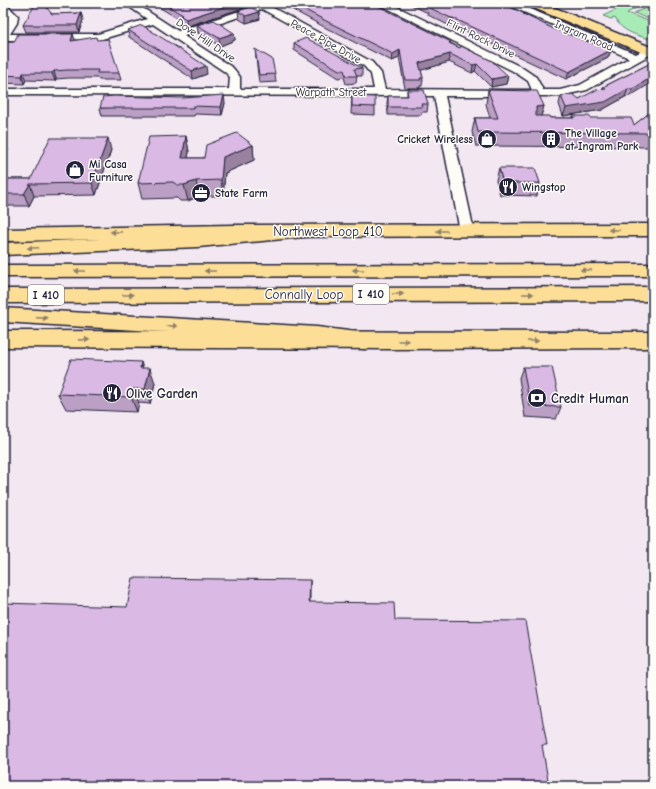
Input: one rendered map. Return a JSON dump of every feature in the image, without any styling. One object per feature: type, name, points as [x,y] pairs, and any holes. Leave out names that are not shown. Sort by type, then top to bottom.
[{"type":"main road","name":"Ingram Road","points":[[533,3],[651,52]]},
{"type":"main road","name":"Northwest Loop 410","points":[[3,235],[143,232],[653,230]]},
{"type":"main road","points":[[3,249],[198,241],[320,231]]},
{"type":"main road","name":"Connally Loop","points":[[3,271],[653,270]]},
{"type":"main road","name":"Connally Loop","points":[[3,296],[653,294]]},
{"type":"main road","points":[[3,315],[317,334],[364,341]]},
{"type":"main road","points":[[3,339],[364,341],[653,340]]},
{"type":"street","name":"Dove Hill Drive","points":[[129,3],[234,74],[236,80],[234,92]]},
{"type":"street","name":"Flint Rock Drive","points":[[382,3],[517,68],[532,79],[539,93]]},
{"type":"street","name":"Ingram Road","points":[[508,3],[637,58]]},
{"type":"street","points":[[176,35],[264,4]]},
{"type":"street","name":"Peace Pipe Drive","points":[[264,4],[368,64],[376,73],[380,92]]},
{"type":"street","points":[[3,6],[13,16],[12,23],[3,37]]},
{"type":"street","points":[[3,37],[99,37],[155,20]]},
{"type":"street","name":"Warpath Street","points":[[3,92],[560,93],[582,88],[651,52]]},
{"type":"street","points":[[439,92],[467,230]]},
{"type":"green space","points":[[630,3],[645,3],[627,13],[653,23],[653,40],[636,35],[626,30],[615,18],[611,19],[603,16]]},
{"type":"green space","points":[[653,5],[653,21],[634,13]]},
{"type":"building","points":[[36,3],[43,3],[52,14],[81,13],[77,25],[23,25]]},
{"type":"building","points":[[163,3],[236,3],[186,19],[181,16],[183,15]]},
{"type":"building","points":[[292,3],[372,3],[451,42],[449,43],[460,48],[461,46],[492,61],[508,76],[492,79],[477,64],[473,65],[450,54],[419,63],[423,78],[420,78],[421,80],[405,80],[400,50],[393,54]]},
{"type":"building","points":[[424,3],[501,3],[554,29],[611,50],[569,72],[451,18],[428,7],[431,6]]},
{"type":"building","points":[[251,7],[259,12],[246,16],[238,11]]},
{"type":"building","points":[[214,20],[234,33],[219,38],[197,25]]},
{"type":"building","points":[[142,25],[206,66],[192,71],[128,30]]},
{"type":"building","points":[[18,34],[73,34],[71,41],[96,37],[97,40],[108,39],[119,73],[97,73],[98,70],[67,70],[54,71],[52,73],[23,73],[22,76],[3,75],[3,47],[6,42],[14,42]]},
{"type":"building","points":[[306,38],[362,68],[354,69],[357,76],[346,76],[344,70],[339,70],[294,43]]},
{"type":"building","points":[[255,49],[272,59],[275,74],[259,75]]},
{"type":"building","points":[[649,64],[653,65],[653,76],[633,89],[628,89],[605,102],[566,108],[561,96],[573,94],[579,99],[596,90],[606,89],[603,87]]},
{"type":"building","points":[[407,90],[424,90],[428,104],[421,104],[422,107],[388,107],[388,96],[408,96]]},
{"type":"building","points":[[488,90],[537,91],[544,106],[536,107],[536,116],[549,116],[550,118],[590,116],[590,118],[631,118],[634,125],[653,110],[653,133],[478,132],[475,118],[498,118]]},
{"type":"building","points":[[224,95],[221,107],[193,106],[193,108],[100,108],[103,97],[183,98]]},
{"type":"building","points":[[352,96],[375,97],[375,107],[352,106]]},
{"type":"building","points":[[237,133],[253,145],[223,157],[221,180],[196,181],[184,185],[177,185],[173,182],[138,183],[149,137],[186,136],[182,158],[204,158],[206,145]]},
{"type":"building","points":[[50,138],[108,138],[92,183],[30,184],[24,194],[3,194],[3,179],[31,179]]},
{"type":"building","points":[[499,168],[535,168],[540,183],[503,183]]},
{"type":"building","points":[[71,359],[141,362],[140,368],[150,368],[145,389],[133,389],[131,397],[58,394]]},
{"type":"building","points":[[523,367],[552,367],[561,407],[530,406]]},
{"type":"building","points":[[133,578],[310,580],[309,602],[394,603],[395,620],[525,621],[547,745],[542,745],[549,786],[3,786],[3,603],[127,607]]},
{"type":"place","name":"Cricket Wireless","points":[[487,139]]},
{"type":"place","name":"The Village at Ingram Park","points":[[551,139]]},
{"type":"place","name":"Mi Casa Furniture","points":[[75,170]]},
{"type":"place","name":"Wingstop","points":[[508,187]]},
{"type":"place","name":"State Farm","points":[[201,193]]},
{"type":"place","name":"Olive Garden","points":[[112,393]]},
{"type":"place","name":"Credit Human","points":[[537,398]]}]
